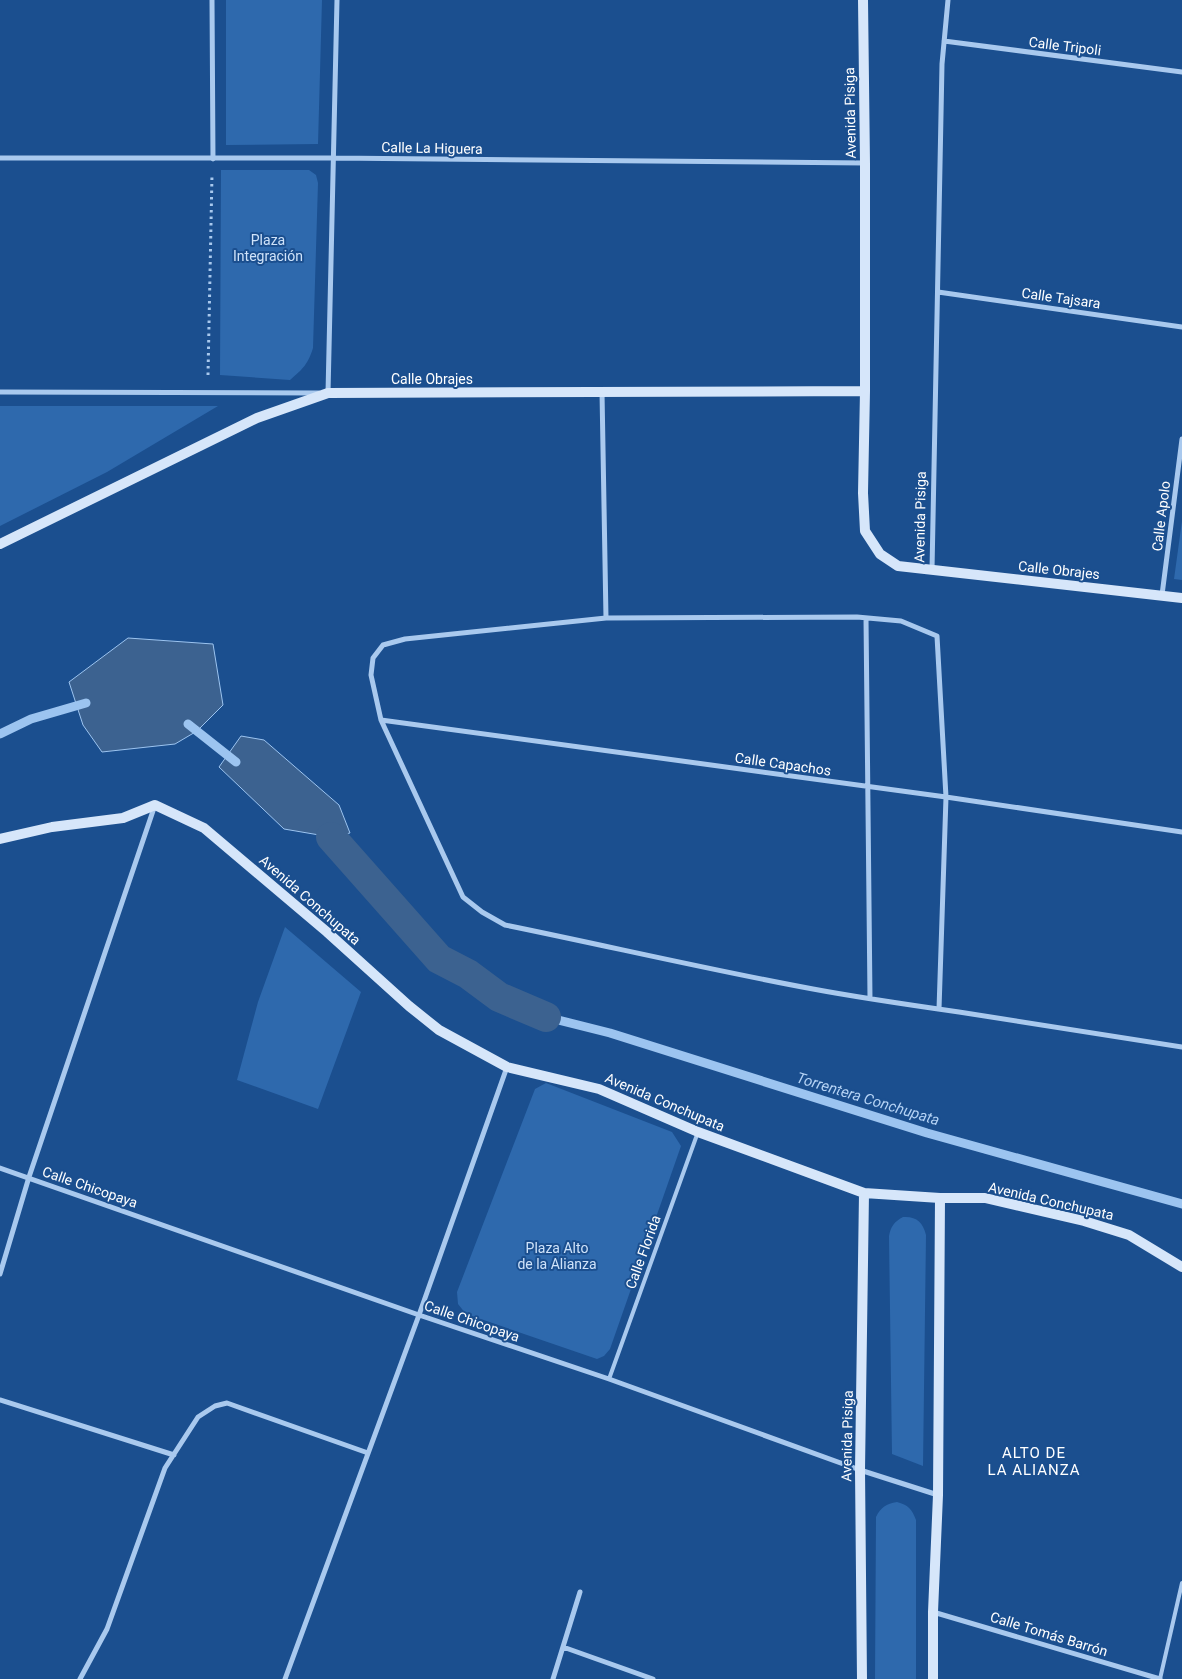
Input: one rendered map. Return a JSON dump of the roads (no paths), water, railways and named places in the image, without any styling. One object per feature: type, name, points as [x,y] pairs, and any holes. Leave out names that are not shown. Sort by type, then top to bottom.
[{"type":"street","points":[[212,0],[213,159]]},
{"type":"street","points":[[0,544],[257,418],[328,393],[338,0]]},
{"type":"street","name":"Avenida Pisiga","points":[[863,0],[865,163],[863,493],[865,531],[880,554],[898,566],[932,570],[942,64],[948,0]]},
{"type":"street","name":"Calle Tripoli","points":[[944,41],[1182,72]]},
{"type":"street","name":"Calle La Higuera","points":[[0,158],[334,158],[865,163]]},
{"type":"street","name":"Calle Tajsara","points":[[938,292],[1182,327]]},
{"type":"street","name":"Calle Obrajes","points":[[0,392],[865,391]]},
{"type":"street","points":[[602,392],[606,618]]},
{"type":"street","name":"Calle Apolo","points":[[1162,595],[1182,439]]},
{"type":"street","name":"Calle Obrajes","points":[[932,570],[1182,598]]},
{"type":"street","points":[[939,1009],[946,797],[937,636],[901,621],[866,618],[606,618],[406,639],[383,645],[373,658],[371,675],[381,720],[463,897],[482,912],[505,925],[814,989],[939,1009],[1182,1047]]},
{"type":"street","points":[[866,618],[870,998]]},
{"type":"street","name":"Calle Capachos","points":[[381,720],[946,797],[1182,832]]},
{"type":"street","points":[[0,839],[52,826],[123,818],[155,804]]},
{"type":"street","points":[[0,1274],[29,1177],[155,804]]},
{"type":"street","name":"Avenida Conchupata","points":[[155,804],[204,828],[439,1030],[508,1067],[599,1088],[698,1132],[864,1193],[940,1198],[985,1198],[1084,1221],[1130,1234],[1182,1267]]},
{"type":"street","points":[[285,1679],[508,1067]]},
{"type":"street","name":"Calle Chicopaya","points":[[0,1168],[419,1315],[609,1379],[860,1470],[938,1495]]},
{"type":"street","name":"Avenida Pisiga","points":[[862,1679],[860,1470],[864,1193]]},
{"type":"street","points":[[933,1679],[932,1612],[938,1495],[940,1198]]},
{"type":"street","points":[[0,1400],[174,1455]]},
{"type":"street","points":[[80,1679],[107,1629],[166,1468],[198,1417],[215,1406],[227,1403],[368,1452]]},
{"type":"street","points":[[553,1679],[580,1592]]},
{"type":"street","name":"Calle Tomás Barrón","points":[[932,1612],[1160,1679]]},
{"type":"street","points":[[563,1647],[653,1679]]},
{"type":"lane","name":"Calle Florida","points":[[609,1379],[698,1132]]},
{"type":"lane","points":[[1160,1679],[1182,1583]]},
{"type":"waterway","points":[[0,734],[31,719],[86,703]]},
{"type":"waterway","points":[[188,724],[236,762]]},
{"type":"waterway","points":[[331,837],[439,959],[468,974],[499,997],[546,1017]]},
{"type":"waterway","name":"Torrentera Conchupata","points":[[546,1017],[610,1033],[927,1133],[1182,1204]]},
{"type":"district","name":"ALTO DE LA ALIANZA","points":[[1034,1462]]},
{"type":"park label","name":"Plaza Integración","points":[[268,248]]},
{"type":"park label","name":"Plaza Alto de la Alianza","points":[[557,1256]]}]
